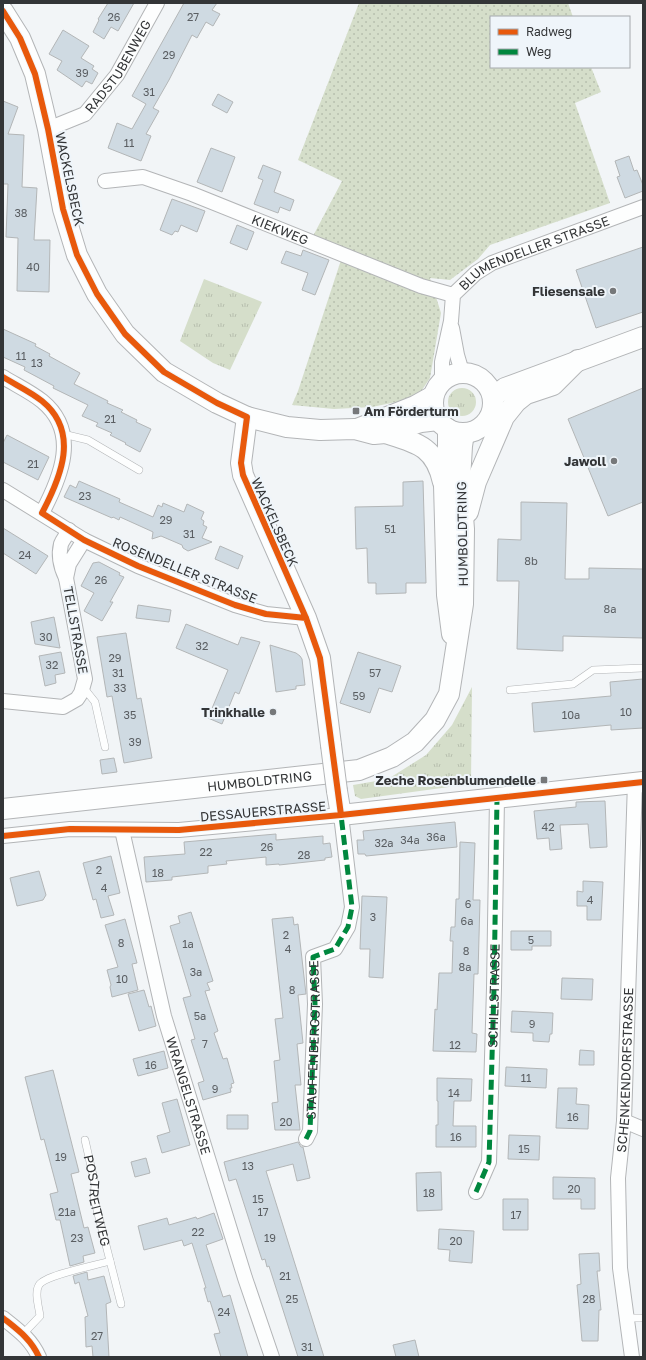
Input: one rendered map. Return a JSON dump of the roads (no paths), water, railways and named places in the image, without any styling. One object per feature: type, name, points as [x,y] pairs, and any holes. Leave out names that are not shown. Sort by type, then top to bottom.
[{"type":"street","name":"RADSTUBENWEG","points":[[48,129],[85,114],[117,75],[157,3]]},
{"type":"street","name":"WACKELSBECK","points":[[3,11],[20,38],[35,74],[48,129],[62,209],[77,255],[96,294],[125,334],[164,372],[208,398],[247,417],[241,463],[243,475],[306,618],[320,658],[341,815]]},
{"type":"street","name":"KIEKWEG","points":[[105,181],[143,177],[192,194],[421,286],[453,295]]},
{"type":"street","name":"BLUMENDELLER STRASSE","points":[[438,389],[451,321],[453,295],[476,273],[492,263],[643,207]]},
{"type":"street","name":"BLUMENDELLER STRASSE","points":[[451,321],[457,355],[462,372]]},
{"type":"street","points":[[492,397],[506,388],[643,337]]},
{"type":"street","points":[[482,379],[543,362],[578,360]]},
{"type":"street","points":[[464,529],[476,482],[504,417],[516,402],[526,394],[553,385],[578,360]]},
{"type":"street","points":[[247,417],[287,427],[320,430],[355,429],[374,434],[385,433],[422,422],[450,427],[477,429],[486,421],[492,410],[492,397],[489,387],[482,379],[473,374],[462,372],[451,374],[438,389],[415,406],[355,429]]},
{"type":"street","points":[[3,377],[43,402],[59,420],[63,434],[64,455],[51,496],[42,513]]},
{"type":"street","points":[[438,389],[434,411],[450,427]]},
{"type":"street","name":"HUMBOLDTRING","points":[[3,809],[359,770],[392,757],[415,742],[435,720],[449,694],[463,604],[464,529],[460,480],[462,446],[450,427]]},
{"type":"street","name":"HUMBOLDTRING","points":[[450,427],[444,485],[447,595],[455,660]]},
{"type":"street","points":[[385,433],[409,440],[425,448],[434,457],[440,468],[444,485]]},
{"type":"street","name":"ROSENDELLER STRASSE","points":[[3,490],[84,540],[138,566],[235,605],[266,614],[306,618]]},
{"type":"street","name":"TELLSTRASSE","points":[[3,701],[63,707],[77,699],[83,687],[85,679],[66,578],[61,568],[61,544],[69,530]]},
{"type":"street","name":"TELLSTRASSE","points":[[66,578],[69,564],[84,540]]},
{"type":"street","name":"DESSAUERSTRASSE","points":[[3,836],[70,829],[179,830],[341,815],[639,782]]},
{"type":"street","name":"SCHENKENDORFSTRASSE","points":[[632,1357],[620,1268],[618,1178],[624,1121],[639,782]]},
{"type":"street","name":"SCHILLSTRASSE","points":[[476,1192],[489,1162],[497,798]]},
{"type":"street","name":"STAUFFENBERGSTRASSE","points":[[306,1139],[310,1131],[315,1004],[313,957],[335,950],[348,927],[352,907],[341,815]]},
{"type":"street","name":"WRANGELSTRASSE","points":[[122,830],[164,1016],[272,1357]]},
{"type":"street","points":[[624,1121],[643,1129]]},
{"type":"street","points":[[3,1318],[23,1334],[34,1346],[39,1357]]},
{"type":"lane","points":[[63,434],[88,440],[139,470]]},
{"type":"lane","points":[[510,690],[573,684],[593,670],[643,668]]},
{"type":"lane","points":[[83,687],[95,702],[105,747]]},
{"type":"lane","name":"POSTREITWEG","points":[[85,1140],[95,1184],[94,1198],[121,1304]]},
{"type":"lane","name":"POSTREITWEG","points":[[23,1334],[40,1316],[37,1292],[40,1284],[49,1278],[110,1261]]},
{"type":"lane","points":[[627,1318],[643,1318]]},
{"type":"place","name":"Fliesensale","points":[[613,291]]},
{"type":"place","name":"Am Förderturm","points":[[356,411]]},
{"type":"place","name":"Jawoll","points":[[614,461]]},
{"type":"place","name":"Trinkhalle","points":[[273,712]]},
{"type":"place","name":"Zeche Rosenblumendelle","points":[[544,780]]}]
